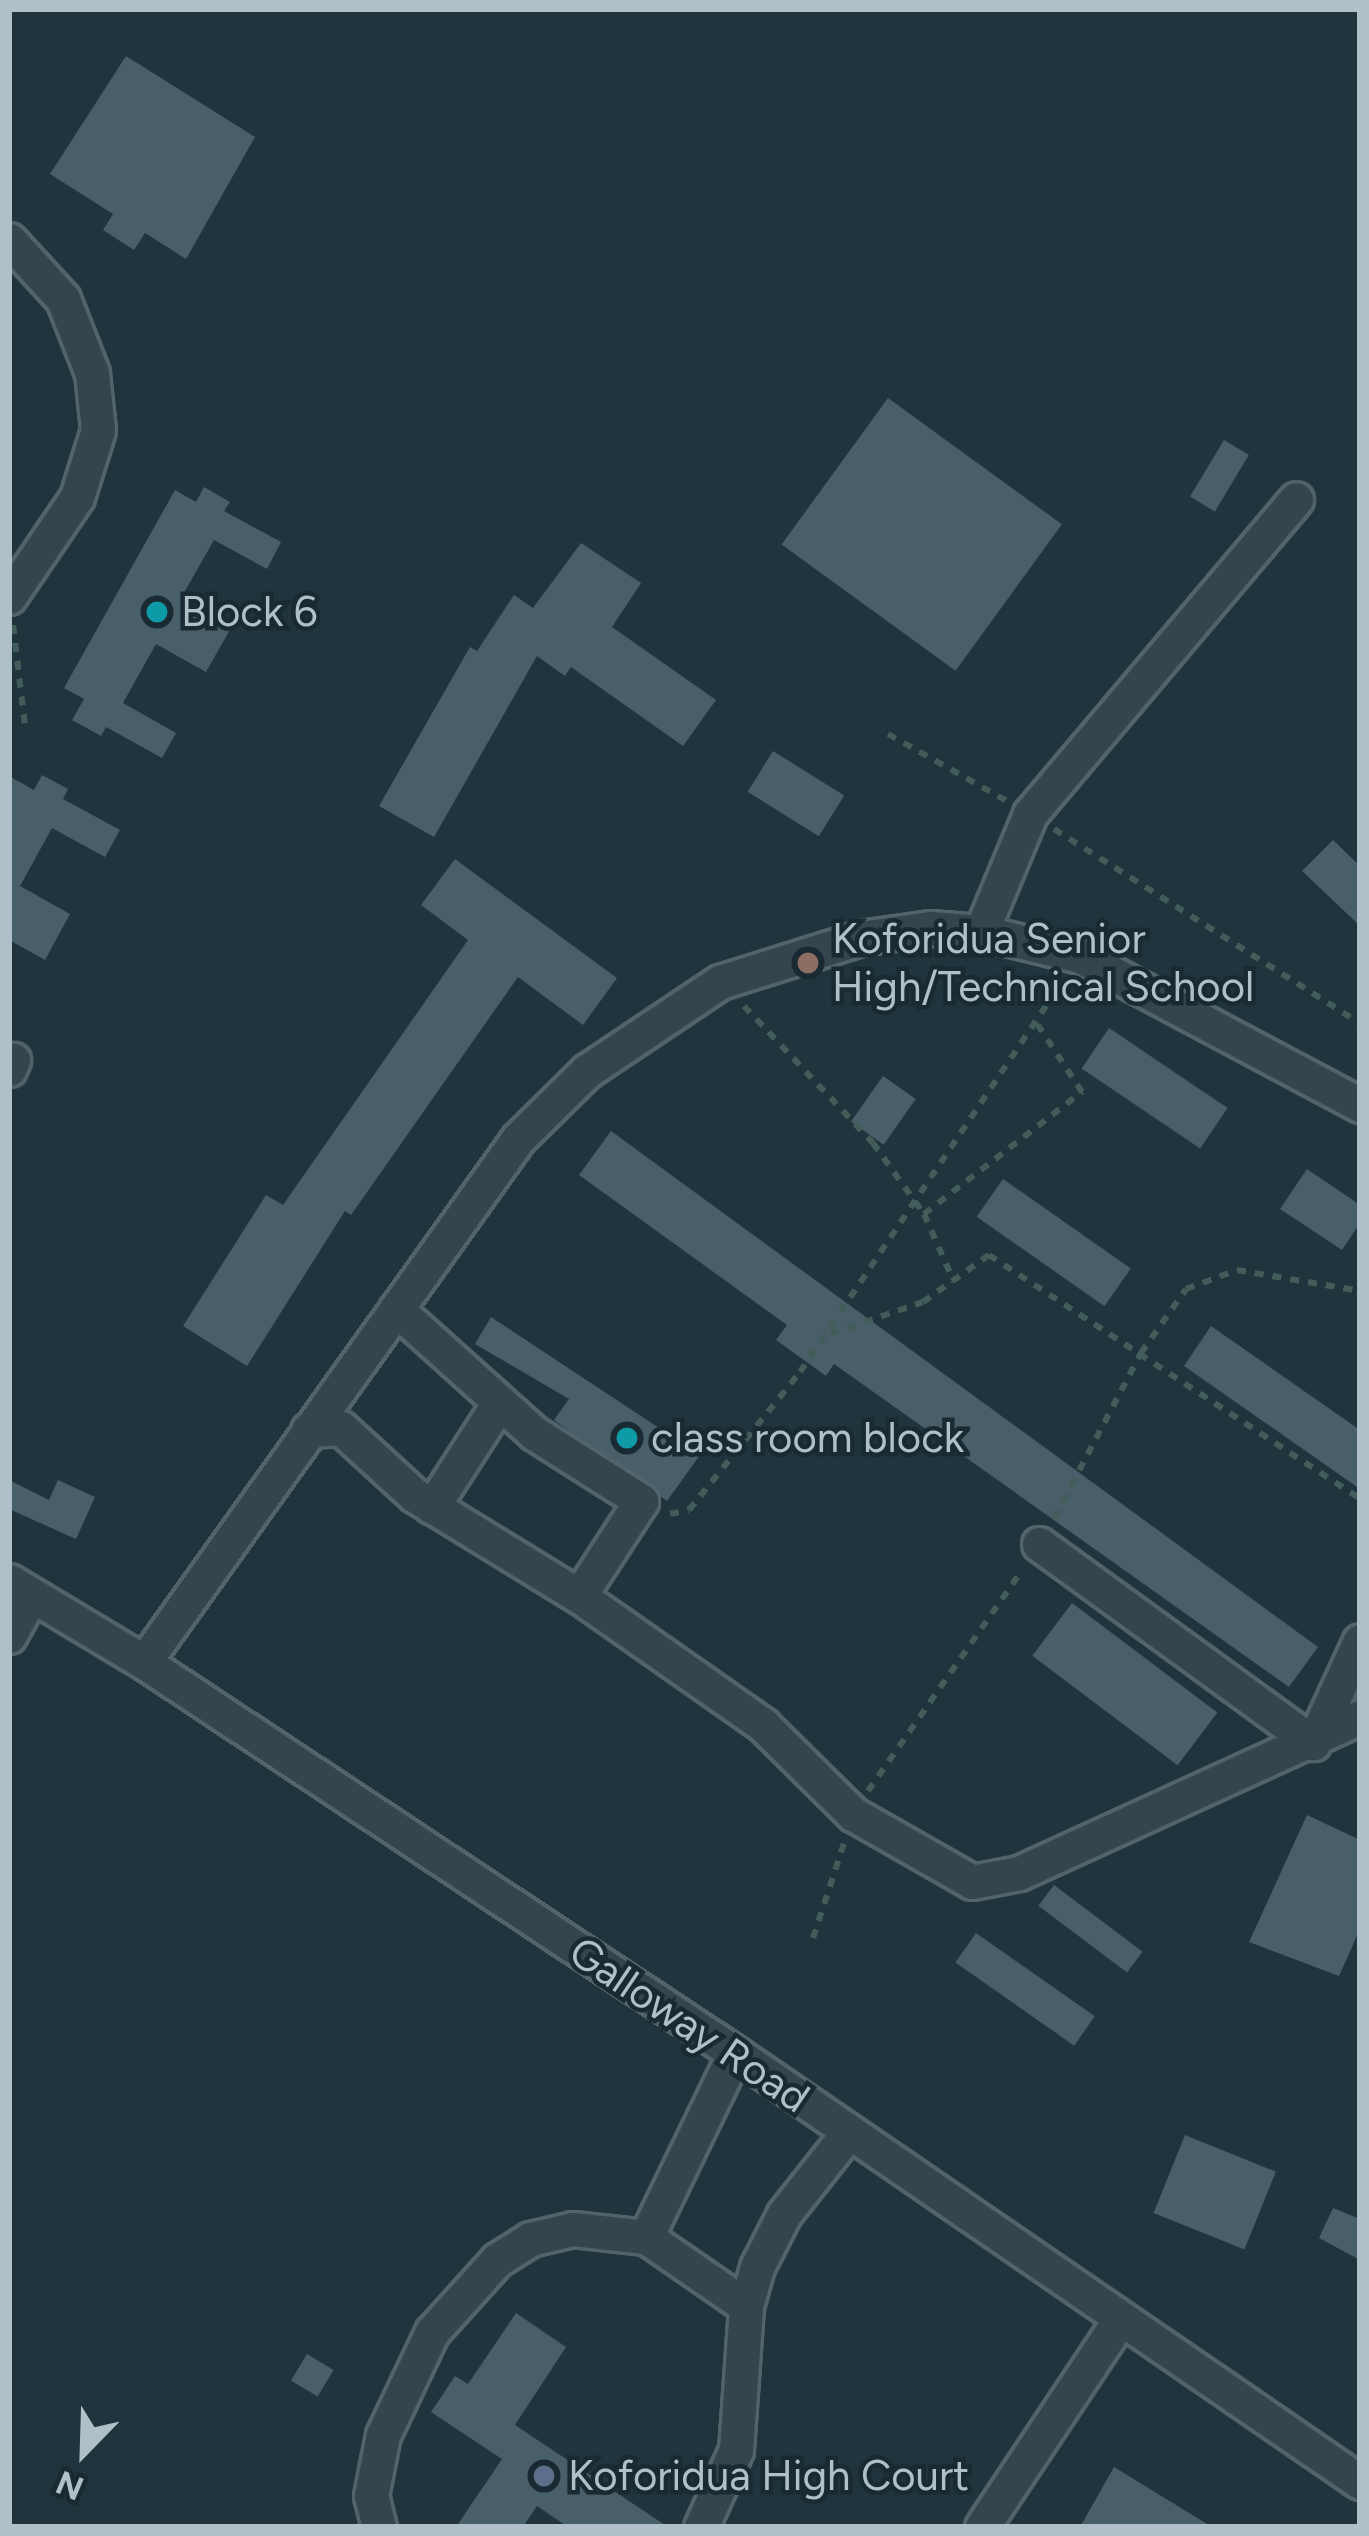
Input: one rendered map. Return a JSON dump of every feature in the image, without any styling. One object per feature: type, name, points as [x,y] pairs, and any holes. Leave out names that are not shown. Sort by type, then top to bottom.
[{"type":"street","points":[[9,240],[63,298],[92,373],[98,430],[76,497],[9,597]]},
{"type":"street","points":[[981,932],[1030,814],[1296,499]]},
{"type":"street","points":[[144,1662],[518,1139],[587,1071],[720,982],[860,938],[930,928],[981,932],[1079,956],[1360,1105]]},
{"type":"street","points":[[396,1309],[557,1451],[641,1501],[579,1597]]},
{"type":"street","points":[[433,1507],[499,1403]]},
{"type":"street","points":[[308,1430],[340,1428],[433,1507],[579,1597],[763,1725],[853,1814],[956,1877],[991,1881],[1313,1743],[1360,1717]]},
{"type":"street","points":[[1039,1544],[1313,1743]]},
{"type":"street","points":[[9,1636],[19,1589]]},
{"type":"street","name":"Galloway Road","points":[[19,1589],[144,1662],[734,2053],[1360,2482]]},
{"type":"street","points":[[1313,1743],[1360,1641]]},
{"type":"street","points":[[646,2237],[734,2053]]},
{"type":"street","points":[[701,2527],[736,2450],[746,2306],[768,2239],[848,2133]]},
{"type":"street","points":[[379,2527],[371,2496],[382,2435],[432,2332],[459,2298],[530,2239],[572,2229],[646,2237],[746,2306]]},
{"type":"street","points":[[982,2527],[1120,2319]]},
{"type":"path","points":[[9,597],[25,726]]},
{"type":"path","points":[[888,734],[1030,814],[1360,1023]]},
{"type":"path","points":[[641,1501],[665,1514],[689,1510],[826,1335],[1079,956]]},
{"type":"path","points":[[720,982],[873,1143],[924,1214],[954,1282]]},
{"type":"path","points":[[924,1214],[1082,1092],[1036,1022]]},
{"type":"path","points":[[826,1335],[923,1302],[989,1255],[1360,1499]]},
{"type":"path","points":[[813,1938],[853,1814],[1039,1544],[1171,1305],[1209,1275],[1237,1270],[1360,1291]]},
{"type":"building","points":[[126,56],[255,137],[186,259],[145,233],[134,250],[103,230],[113,214],[50,174]]},
{"type":"building","points":[[888,398],[1062,524],[956,671],[782,544]]},
{"type":"building","points":[[1224,440],[1249,455],[1215,512],[1190,497]]},
{"type":"building","name":"Block 6","points":[[204,487],[230,502],[224,511],[281,542],[267,569],[214,540],[181,598],[232,626],[206,672],[156,644],[123,703],[176,733],[162,758],[106,727],[101,736],[72,720],[84,699],[64,688],[175,490],[196,502]]},
{"type":"building","points":[[581,543],[641,583],[612,627],[716,700],[683,746],[571,667],[565,676],[537,656],[434,837],[379,806],[470,647],[477,651],[514,595],[533,608]]},
{"type":"building","points":[[773,751],[844,796],[819,836],[748,792]]},
{"type":"building","points":[[42,775],[68,789],[63,799],[120,830],[105,857],[52,828],[20,886],[70,914],[45,960],[9,940],[9,776],[34,790]]},
{"type":"building","points":[[1333,840],[1360,866],[1360,926],[1302,871]]},
{"type":"building","points":[[455,859],[617,978],[583,1025],[518,977],[351,1215],[345,1211],[247,1366],[183,1326],[266,1195],[283,1205],[468,940],[421,905]]},
{"type":"building","points":[[1109,1028],[1228,1108],[1200,1149],[1082,1069]]},
{"type":"building","points":[[883,1076],[916,1099],[884,1145],[851,1122]]},
{"type":"building","points":[[611,1131],[1318,1647],[1289,1687],[834,1364],[826,1376],[776,1340],[787,1325],[579,1175]]},
{"type":"building","points":[[1307,1169],[1360,1205],[1360,1223],[1342,1250],[1280,1209]]},
{"type":"building","points":[[1003,1179],[1131,1268],[1104,1306],[977,1217]]},
{"type":"building","name":"class room block","points":[[491,1317],[700,1455],[667,1501],[554,1420],[569,1399],[475,1344]]},
{"type":"building","points":[[1211,1326],[1360,1430],[1360,1489],[1184,1366]]},
{"type":"building","points":[[9,1480],[49,1500],[58,1480],[95,1497],[76,1539],[9,1509]]},
{"type":"building","points":[[1072,1603],[1217,1713],[1178,1765],[1032,1656]]},
{"type":"building","points":[[1307,1815],[1360,1840],[1360,1929],[1339,1976],[1249,1942]]},
{"type":"building","points":[[1054,1885],[1143,1952],[1127,1973],[1038,1906]]},
{"type":"building","points":[[976,1933],[1095,2016],[1074,2046],[955,1962]]},
{"type":"building","points":[[1185,2135],[1276,2172],[1244,2250],[1154,2213]]},
{"type":"building","points":[[1333,2208],[1360,2219],[1360,2260],[1319,2238]]},
{"type":"building","points":[[516,2313],[566,2347],[515,2425],[668,2527],[568,2527],[537,2506],[523,2527],[456,2527],[502,2459],[431,2412],[455,2376],[468,2384]]},
{"type":"building","points":[[307,2354],[334,2370],[318,2397],[291,2381]]},
{"type":"building","points":[[1114,2467],[1212,2527],[1080,2527]]},
{"type":"place","name":"Block 6","points":[[157,612]]},
{"type":"place","name":"Koforidua Senior High/Technical School","points":[[808,963]]},
{"type":"place","name":"class room block","points":[[627,1438]]},
{"type":"place","name":"Koforidua High Court","points":[[544,2476]]}]
